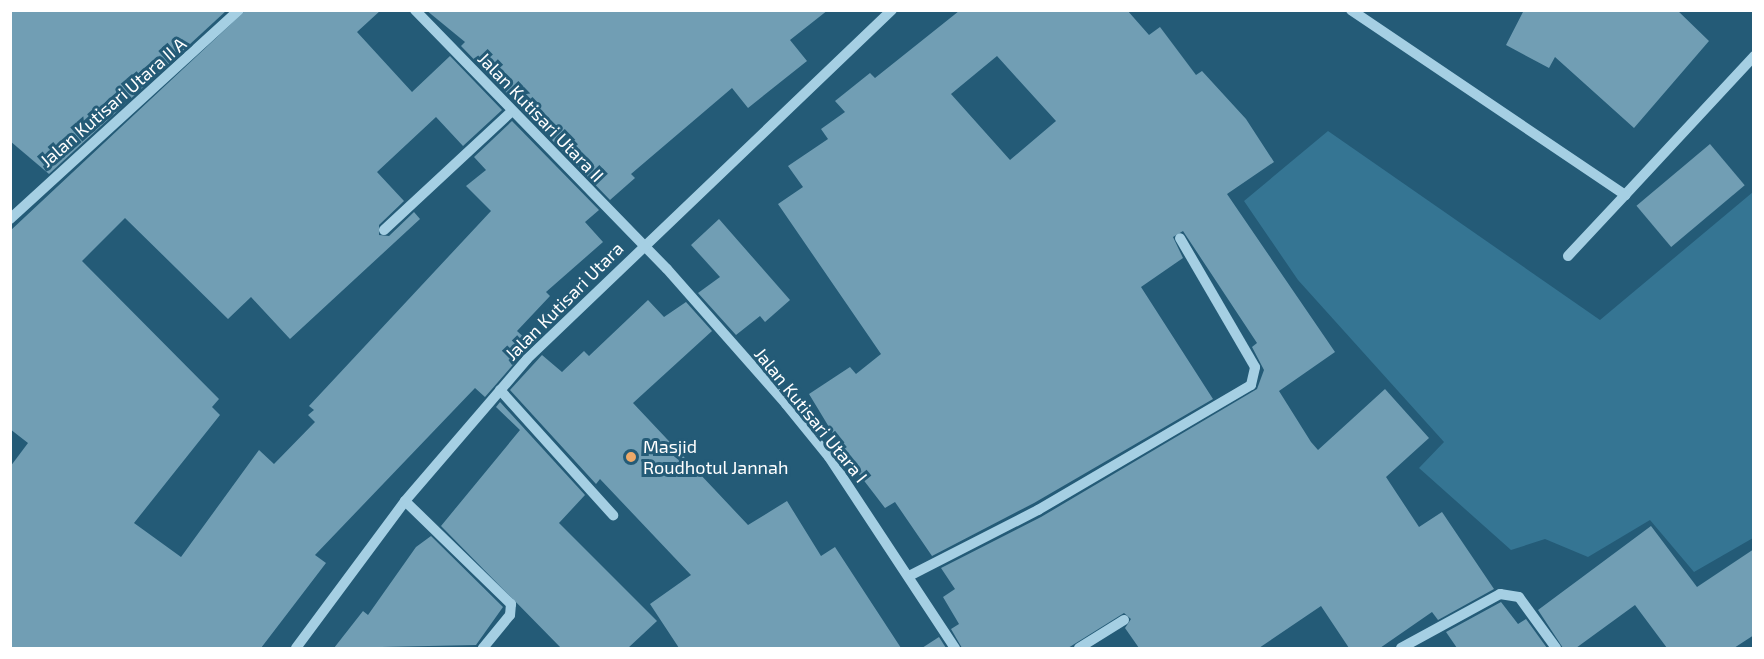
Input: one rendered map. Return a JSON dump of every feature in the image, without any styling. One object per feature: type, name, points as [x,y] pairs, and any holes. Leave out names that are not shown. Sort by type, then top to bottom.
[{"type":"street","name":"Jalan Kutisari Utara II A","points":[[10,219],[239,10]]},
{"type":"street","name":"Jalan Kutisari Utara II","points":[[415,10],[643,245]]},
{"type":"street","name":"Jalan Kutisari Utara","points":[[296,648],[405,501],[501,390],[643,245],[892,10]]},
{"type":"street","points":[[1351,10],[1625,195]]},
{"type":"street","points":[[1568,256],[1754,56]]},
{"type":"street","points":[[384,230],[512,111]]},
{"type":"street","points":[[911,575],[1038,510],[1251,385],[1255,368],[1180,238]]},
{"type":"street","name":"Jalan Kutisari Utara I","points":[[643,245],[829,457],[911,575],[955,648]]},
{"type":"street","points":[[501,390],[613,515]]},
{"type":"street","points":[[405,501],[511,604],[510,615],[483,648]]},
{"type":"street","points":[[1401,648],[1500,594],[1519,597],[1556,648]]},
{"type":"street","points":[[1079,648],[1124,620]]},
{"type":"shaded area","points":[[1328,131],[1600,320],[1753,192],[1753,538],[1694,572],[1650,520],[1588,557],[1545,539],[1511,550],[1419,468],[1444,442],[1298,280],[1244,201]]},
{"type":"building","points":[[10,10],[227,10],[49,174],[10,141]]},
{"type":"building","points":[[246,10],[381,10],[357,32],[412,92],[450,56],[502,110],[463,146],[436,117],[377,172],[404,201],[379,225],[379,235],[389,236],[414,212],[420,219],[290,339],[251,297],[228,319],[125,218],[82,261],[219,399],[212,407],[220,415],[134,523],[181,557],[259,450],[274,464],[315,422],[308,415],[314,410],[309,406],[491,211],[466,186],[486,170],[474,157],[512,121],[599,210],[585,222],[603,242],[546,292],[550,296],[517,331],[531,344],[485,397],[475,388],[315,555],[326,563],[261,648],[10,648],[10,467],[28,443],[10,429],[10,231]]},
{"type":"building","points":[[426,10],[828,10],[790,40],[807,61],[748,108],[732,88],[631,174],[635,178],[610,200],[461,46],[465,42]]},
{"type":"building","points":[[1127,10],[1149,35],[1160,27],[1196,75],[1202,71],[1246,119],[1274,162],[1227,194],[1335,352],[1279,391],[1318,450],[1385,389],[1429,438],[1386,477],[1419,527],[1442,512],[1494,589],[1438,620],[1432,612],[1380,648],[1349,648],[1321,606],[1259,648],[1139,648],[1125,628],[1131,619],[1124,613],[1068,648],[962,648],[951,629],[959,624],[943,597],[955,589],[941,568],[1041,517],[1257,389],[1264,370],[1252,347],[1257,343],[1183,231],[1173,237],[1183,258],[1141,287],[1213,399],[1034,503],[932,556],[895,502],[885,508],[852,465],[809,394],[850,367],[856,374],[881,354],[778,204],[803,187],[788,166],[828,139],[821,129],[845,112],[835,101],[870,73],[875,78],[959,11]],"holes":[[[997,56],[1056,121],[1010,160],[951,94]]]},
{"type":"building","points":[[1524,10],[1677,10],[1709,41],[1634,128],[1555,57],[1549,68],[1506,45]]},
{"type":"building","points":[[1710,144],[1745,185],[1671,247],[1636,206]]},
{"type":"building","points":[[719,219],[790,300],[765,322],[760,316],[736,335],[698,293],[720,277],[691,245]]},
{"type":"building","points":[[648,300],[664,317],[686,302],[712,331],[633,403],[748,525],[787,501],[821,556],[835,547],[901,648],[679,648],[650,604],[691,575],[600,479],[596,484],[510,390],[542,355],[562,372],[584,351],[589,356]]},
{"type":"building","points":[[500,402],[585,495],[559,523],[657,621],[628,648],[561,648],[441,526],[520,430],[496,407]]},
{"type":"building","points":[[1651,526],[1697,587],[1754,549],[1754,635],[1734,648],[1667,648],[1635,605],[1576,648],[1563,648],[1538,610]]},
{"type":"building","points":[[431,536],[503,607],[476,645],[334,648],[363,611],[368,615],[416,547]]},
{"type":"building","points":[[1501,602],[1518,624],[1526,619],[1547,648],[1457,648],[1446,632]]},
{"type":"building","points":[[939,637],[946,648],[922,648]]},
{"type":"place","name":"Masjid Roudhotul Jannah","points":[[631,457]]}]
